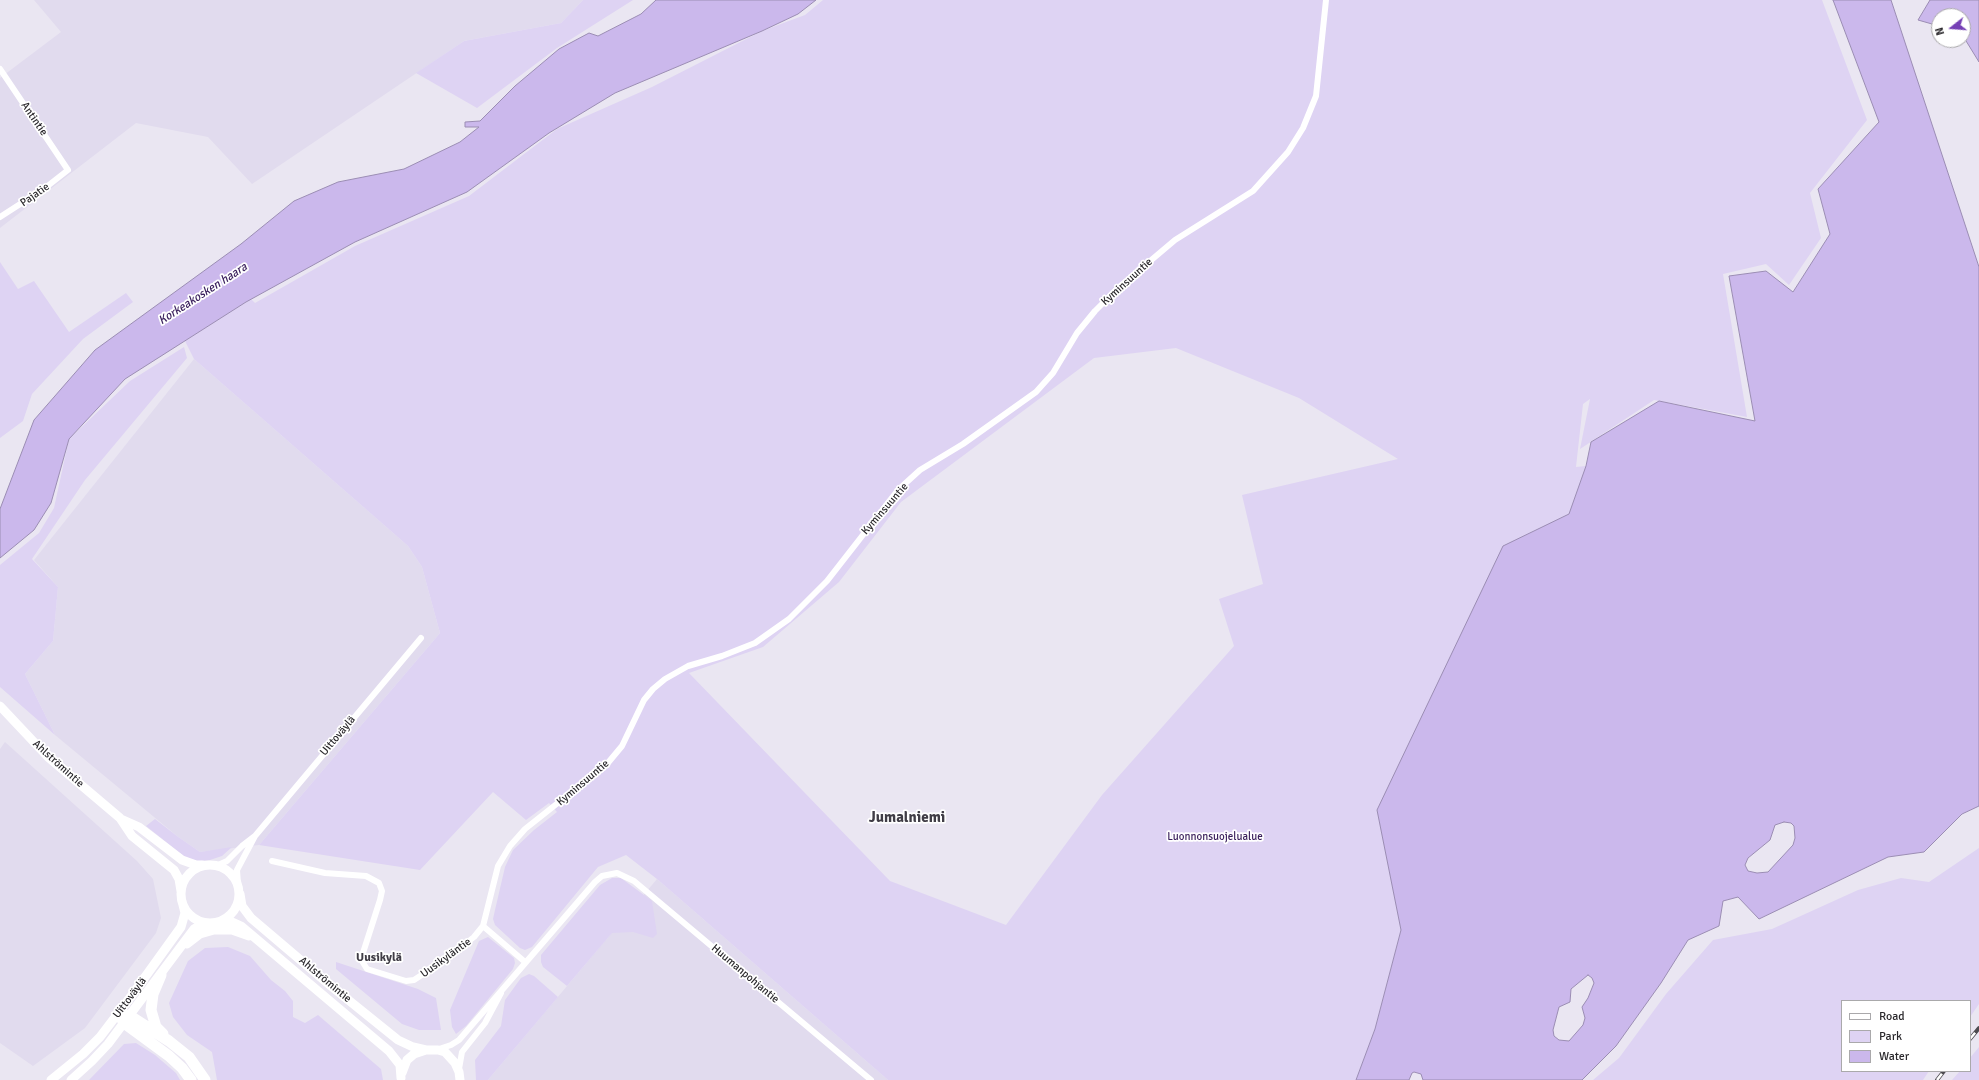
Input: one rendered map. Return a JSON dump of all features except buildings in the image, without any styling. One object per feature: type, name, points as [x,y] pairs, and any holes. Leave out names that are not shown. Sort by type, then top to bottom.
[{"type":"highway","points":[[161,975],[154,994],[151,1010],[156,1027],[169,1041],[189,1057],[204,1080]]},
{"type":"highway","points":[[124,1017],[169,1041]]},
{"type":"highway","points":[[124,1017],[182,1068],[191,1080]]},
{"type":"street","name":"Kyminsuuntie","points":[[483,926],[498,866],[510,846],[525,830],[607,764],[622,746],[644,700],[653,689],[665,678],[688,666],[722,656],[755,643],[789,619],[827,581],[898,490],[920,470],[963,444],[1036,392],[1056,368],[1077,333],[1095,311],[1117,289],[1175,240],[1253,191],[1288,152],[1303,128],[1316,96],[1326,0]]},
{"type":"street","name":"Antintie","points":[[0,69],[68,170]]},
{"type":"street","name":"Pajatie","points":[[0,217],[45,188],[68,170]]},
{"type":"street","name":"Uittoväylä","points":[[238,884],[237,870],[255,836],[421,638]]},
{"type":"street","name":"Ahlströmintie","points":[[0,706],[48,757],[120,818],[132,836],[174,870],[179,879],[182,896]]},
{"type":"street","name":"Ahlströmintie","points":[[120,818],[140,827],[182,860],[196,865],[206,865]]},
{"type":"street","name":"Uittoväylä","points":[[216,866],[227,861],[255,836]]},
{"type":"street","name":"Uusikyläntie","points":[[272,861],[325,873],[366,876],[380,884],[382,891],[362,961],[367,969],[406,981],[420,978],[474,937],[483,926]]},
{"type":"street","points":[[206,865],[216,866],[225,869],[233,876],[238,884],[240,894],[238,904],[234,912],[227,919],[213,923],[200,922],[192,917],[186,910],[182,896],[184,882],[189,874],[197,868],[206,865]]},
{"type":"street","name":"Huumanpohjantie","points":[[525,962],[602,876],[617,873],[634,881],[871,1080]]},
{"type":"street","name":"Ahlströmintie","points":[[240,894],[242,906],[251,918],[331,986],[398,1040],[413,1047],[426,1050]]},
{"type":"street","name":"Uittoväylä","points":[[71,1080],[92,1062],[124,1017],[181,927],[184,913],[182,896]]},
{"type":"street","name":"Ahlströmintie","points":[[213,923],[228,921],[234,922],[256,939],[392,1054],[400,1065],[401,1079]]},
{"type":"street","name":"Uittoväylä","points":[[51,1080],[83,1054],[124,1017],[161,975],[194,929],[213,923]]},
{"type":"street","points":[[401,1079],[402,1069],[407,1060],[414,1054],[426,1050],[438,1050],[459,1040],[525,962],[483,926]]},
{"type":"street","points":[[170,961],[188,943],[207,931],[232,930],[256,939]]},
{"type":"street","points":[[459,1076],[462,1052],[485,1023],[504,986]]},
{"type":"street","points":[[438,1050],[449,1056],[456,1063],[459,1076]]},
{"type":"shaded area","points":[[34,0],[583,0],[561,23],[464,41],[252,184],[208,137],[136,123],[0,228],[0,78],[61,32]]},
{"type":"shaded area","points":[[194,359],[408,546],[422,567],[440,633],[259,845],[200,852],[177,836],[55,735],[25,674],[53,641],[58,587],[34,560]]},
{"type":"shaded area","points":[[5,742],[137,861],[153,879],[161,918],[156,933],[85,1028],[33,1066],[0,1043],[0,749]]},
{"type":"shaded area","points":[[657,879],[888,1080],[488,1080]]},
{"type":"green space","points":[[583,0],[633,0],[557,48],[477,108],[416,73],[464,41],[561,23]]},
{"type":"green space","name":"Luonnonsuojelualue","points":[[823,0],[1822,0],[1867,120],[1810,193],[1821,238],[1789,285],[1766,264],[1723,274],[1747,417],[1654,400],[1580,449],[1590,399],[1583,404],[1576,467],[1586,466],[1614,498],[1401,930],[1375,1029],[1356,1080],[888,1080],[657,879],[626,855],[598,867],[532,947],[525,950],[520,948],[495,925],[493,919],[505,867],[513,850],[534,830],[557,812],[549,803],[526,820],[493,792],[420,870],[259,845],[440,633],[422,567],[408,546],[194,359],[185,341],[251,299],[255,303],[355,246],[469,196],[557,129],[652,87],[762,31],[805,15]],"holes":[[[1176,348],[1299,398],[1398,459],[1242,495],[1263,584],[1219,599],[1234,646],[1102,795],[1006,925],[890,881],[689,673],[763,647],[839,582],[901,502],[1094,358]]]},
{"type":"green space","points":[[0,262],[18,289],[34,281],[69,332],[126,293],[133,302],[83,339],[32,394],[23,421],[0,438]]},
{"type":"green space","points":[[184,347],[187,358],[85,480],[32,559],[58,587],[53,641],[25,674],[55,735],[0,687],[0,565],[39,533],[54,508],[69,439],[130,381]]},
{"type":"green space","points":[[155,819],[200,852],[232,847],[222,856],[210,860],[198,861],[186,858],[146,826]]},
{"type":"green space","points":[[1979,848],[1979,1004],[1971,1016],[1971,1000],[1841,1000],[1841,1072],[1928,1072],[1923,1080],[1593,1080],[1619,1058],[1666,994],[1713,940],[1772,929],[1858,890],[1901,878],[1929,882]]},
{"type":"green space","points":[[612,878],[621,878],[652,901],[657,934],[653,938],[633,932],[612,933],[567,986],[543,967],[541,955],[600,885]]},
{"type":"green space","points":[[488,937],[514,958],[515,963],[513,969],[466,1026],[456,1034],[452,1027],[450,1010],[479,941]]},
{"type":"green space","points":[[228,947],[250,956],[271,980],[285,991],[293,1001],[293,1017],[305,1023],[318,1015],[381,1069],[383,1080],[217,1080],[212,1052],[187,1035],[173,1017],[169,1003],[188,961],[205,948]]},
{"type":"green space","points":[[336,962],[418,989],[436,998],[441,1030],[419,1030],[402,1024],[336,969]]},
{"type":"green space","points":[[529,974],[534,976],[558,997],[488,1080],[476,1080],[475,1060],[501,1026],[505,1000],[521,978]]},
{"type":"green space","points":[[136,1043],[155,1055],[176,1073],[180,1080],[89,1080],[124,1044]]},
{"type":"green space","points":[[1979,1047],[1979,1080],[1952,1080],[1959,1072],[1971,1072],[1971,1057]]},
{"type":"water","name":"Korkeakosken haara","points":[[656,0],[816,0],[798,14],[762,31],[615,93],[549,133],[467,192],[355,242],[246,302],[125,379],[69,439],[51,503],[34,530],[0,558],[0,509],[34,420],[95,350],[241,244],[294,201],[338,182],[404,169],[460,142],[479,127],[465,127],[465,122],[480,121],[515,86],[559,49],[589,33],[598,36],[641,14]]},
{"type":"water","points":[[1833,0],[1891,0],[1979,267],[1979,806],[1962,814],[1924,852],[1888,857],[1759,919],[1738,897],[1723,901],[1719,926],[1688,940],[1661,983],[1616,1046],[1582,1080],[1423,1080],[1421,1074],[1414,1072],[1409,1080],[1356,1080],[1375,1029],[1401,930],[1377,810],[1503,546],[1569,514],[1586,466],[1591,442],[1659,401],[1755,421],[1729,276],[1766,271],[1793,292],[1830,234],[1818,189],[1879,122]],"holes":[[[1784,822],[1791,823],[1794,826],[1795,838],[1793,845],[1768,872],[1757,873],[1748,871],[1745,865],[1748,858],[1770,840],[1775,825]],[[1588,975],[1592,978],[1594,983],[1588,998],[1582,1007],[1585,1018],[1583,1025],[1569,1041],[1559,1040],[1554,1036],[1553,1030],[1559,1007],[1570,1002],[1571,989]]]},
{"type":"water","points":[[1930,0],[1979,0],[1979,62],[1970,48],[1971,8],[1931,8],[1931,24],[1918,20]]},
{"type":"railway","points":[[1971,1038],[1979,1028]]},
{"type":"railway","points":[[1937,1080],[1943,1072]]},
{"type":"district","name":"Jumalniemi","points":[[907,818]]},
{"type":"district","name":"Uusikylä","points":[[379,958]]}]
